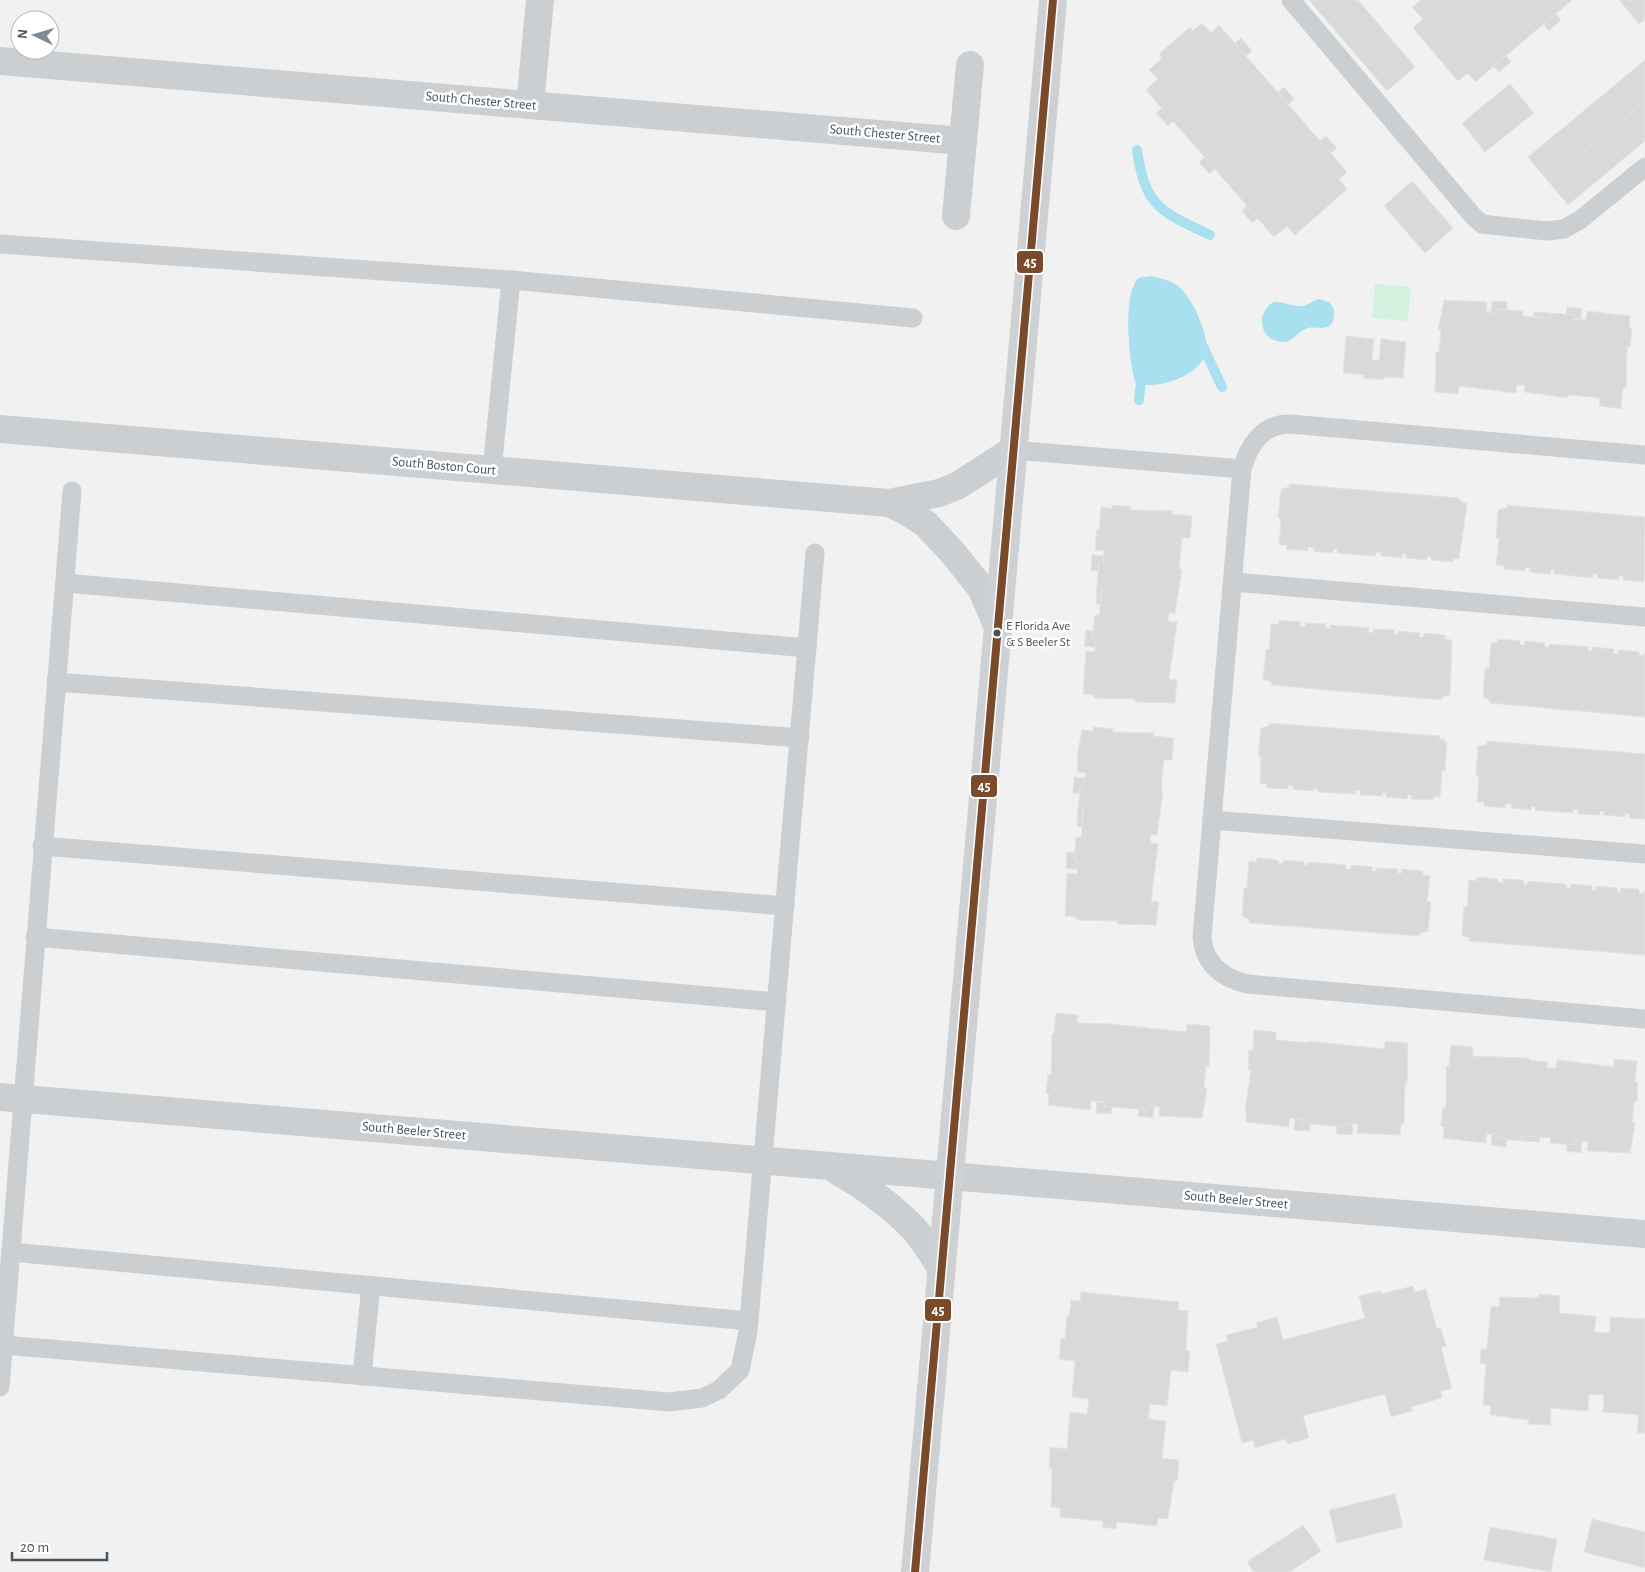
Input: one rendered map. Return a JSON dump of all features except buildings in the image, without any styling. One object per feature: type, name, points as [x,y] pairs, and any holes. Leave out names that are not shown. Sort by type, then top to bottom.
[{"type":"main road","points":[[915,1572],[1053,0]]},
{"type":"street","points":[[530,105],[540,0]]},
{"type":"street","name":"South Chester Street","points":[[0,61],[963,141]]},
{"type":"street","points":[[956,216],[970,65]]},
{"type":"street","name":"South Boston Court","points":[[0,429],[889,503],[939,493],[957,486],[1012,450]]},
{"type":"street","name":"South Boston Court","points":[[889,503],[926,524],[953,553],[981,588],[997,625]]},
{"type":"street","name":"South Beeler Street","points":[[11,1098],[1645,1234]]},
{"type":"street","name":"South Beeler Street","points":[[828,1165],[867,1188],[892,1208],[915,1230],[942,1268]]},
{"type":"lane","points":[[1290,0],[1482,224],[1547,230],[1564,229],[1580,220],[1645,167]]},
{"type":"lane","points":[[0,244],[510,280],[913,318]]},
{"type":"lane","points":[[492,470],[510,280]]},
{"type":"lane","points":[[1645,454],[1285,424],[1270,429],[1255,440],[1248,450],[1242,469],[1202,944],[1207,958],[1217,971],[1230,980],[1263,986],[1645,1019]]},
{"type":"lane","points":[[1012,450],[1242,469]]},
{"type":"lane","points":[[0,1387],[11,1252],[11,1098],[35,936],[72,490]]},
{"type":"lane","points":[[4,1346],[669,1402],[702,1398],[719,1390],[740,1370],[749,1321],[815,553]]},
{"type":"lane","points":[[1233,582],[1645,616]]},
{"type":"lane","points":[[65,583],[807,648]]},
{"type":"lane","points":[[56,682],[800,738]]},
{"type":"lane","points":[[1212,820],[1645,854]]},
{"type":"lane","points":[[42,846],[785,906]]},
{"type":"lane","points":[[35,936],[777,1002]]},
{"type":"lane","points":[[11,1252],[749,1321]]},
{"type":"lane","points":[[362,1376],[371,1285]]},
{"type":"green space","points":[[1375,284],[1411,287],[1408,321],[1372,318]]},
{"type":"water","points":[[1150,276],[1172,282],[1189,298],[1202,326],[1206,352],[1203,360],[1187,374],[1165,383],[1144,385],[1135,382],[1129,344],[1128,313],[1133,287],[1138,278]]},
{"type":"water","points":[[1319,299],[1332,305],[1334,317],[1330,326],[1305,329],[1291,340],[1285,342],[1279,342],[1267,336],[1263,328],[1262,317],[1270,305],[1278,302],[1302,306]]},
{"type":"waterway","points":[[1137,150],[1145,184],[1158,205],[1179,220],[1210,235]]},
{"type":"waterway","points":[[1200,340],[1222,387]]},
{"type":"waterway","points":[[1139,400],[1142,371]]},
{"type":"transit line","name":"45","points":[[915,1572],[1053,0]]},
{"type":"place","name":"E Florida Ave & S Beeler St","points":[[997,633]]}]
